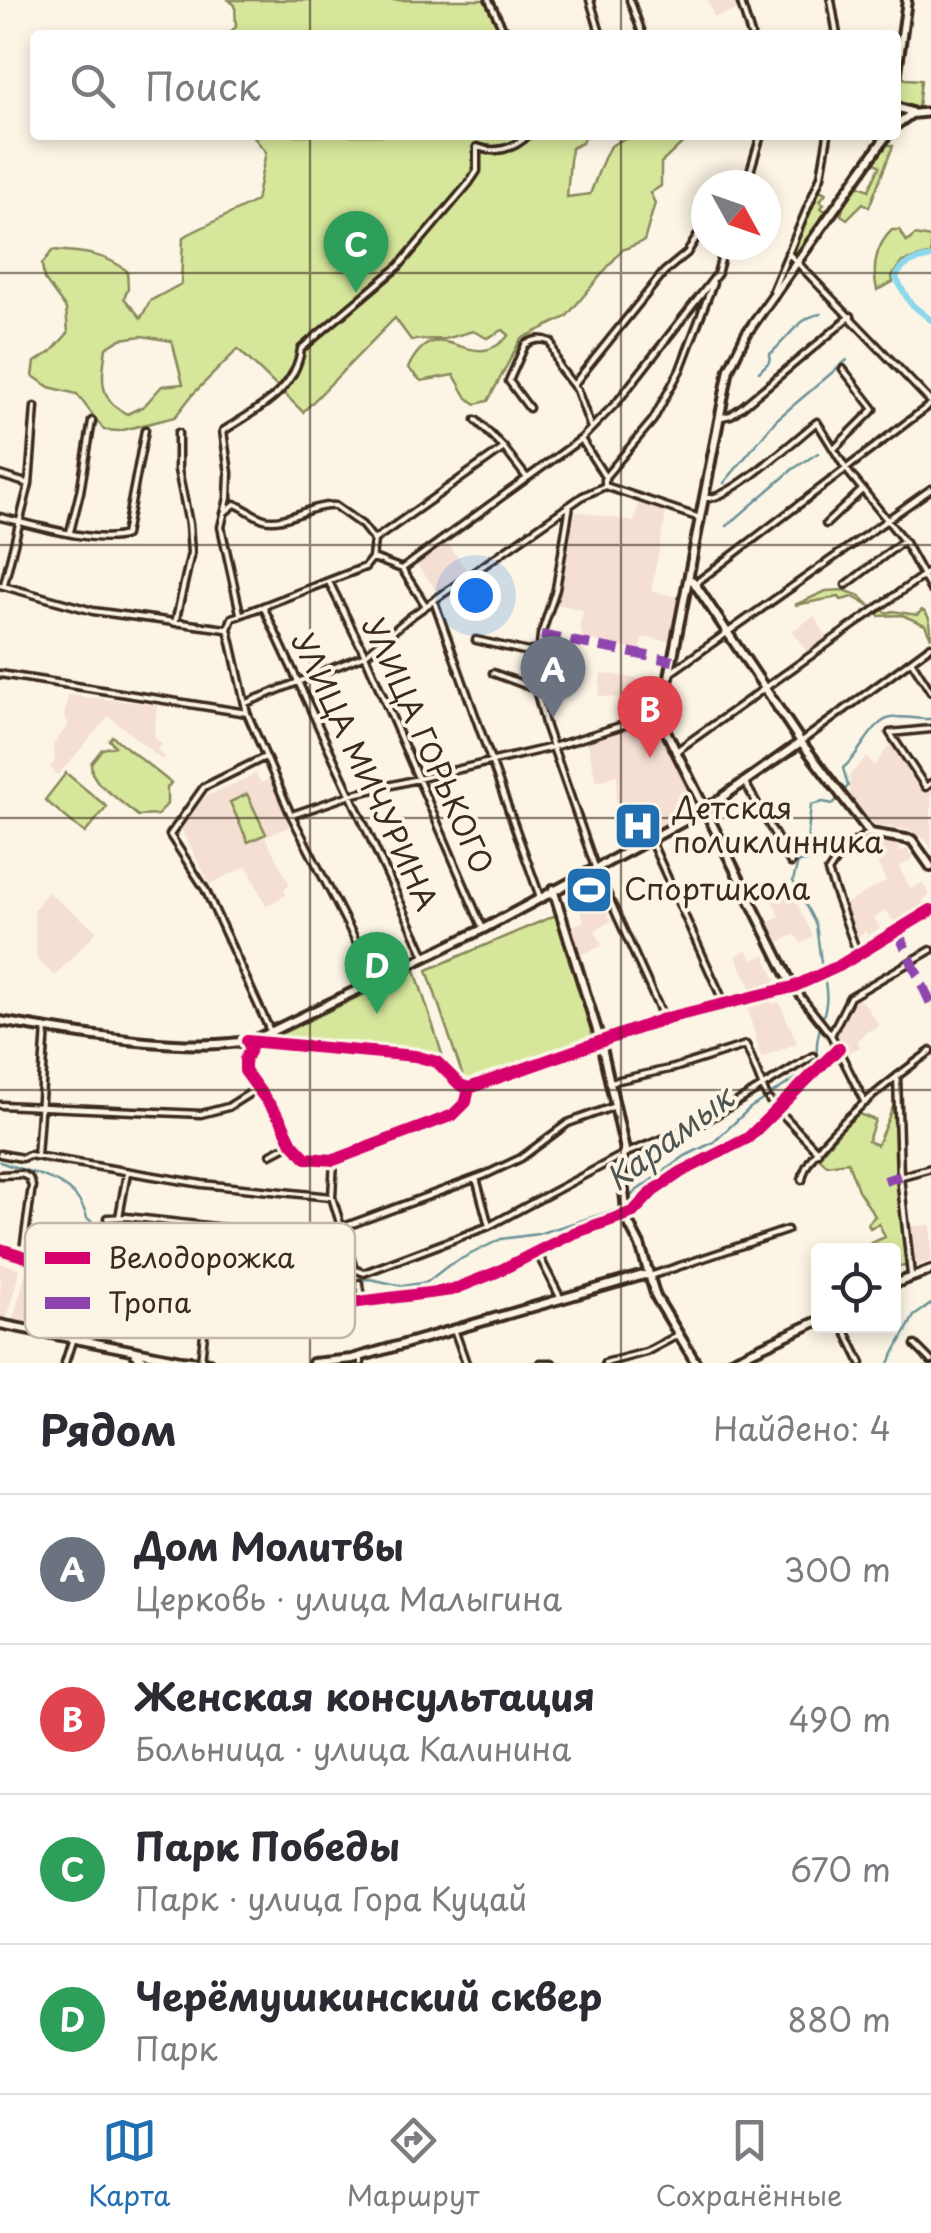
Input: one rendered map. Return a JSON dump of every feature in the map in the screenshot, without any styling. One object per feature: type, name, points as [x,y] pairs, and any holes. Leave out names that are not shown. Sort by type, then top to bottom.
[{"type":"main road","points":[[901,46],[908,0]]},
{"type":"main road","points":[[901,109],[930,111]]},
{"type":"main road","points":[[901,119],[930,111]]},
{"type":"main road","points":[[901,118],[910,112]]},
{"type":"main road","points":[[883,140],[746,334],[730,369],[662,713],[664,727],[793,987],[840,966],[931,910]]},
{"type":"main road","points":[[798,262],[883,140]]},
{"type":"main road","points":[[691,580],[801,742],[870,834],[912,840],[931,867]]},
{"type":"main road","points":[[671,672],[664,714],[676,752]]},
{"type":"main road","points":[[595,866],[705,810],[801,742]]},
{"type":"main road","points":[[271,1032],[482,928],[705,810]]},
{"type":"main road","points":[[553,889],[610,1082],[624,1154],[627,1215],[656,1298],[696,1363]]},
{"type":"main road","points":[[0,1019],[46,1028],[225,1045],[289,1025],[374,980]]},
{"type":"main road","points":[[0,1019],[192,1041],[247,1040]]},
{"type":"main road","points":[[901,1280],[931,1270]]},
{"type":"main road","points":[[313,1363],[352,1359],[650,1276]]},
{"type":"main road","points":[[342,1363],[361,1362],[561,1300]]},
{"type":"main road","points":[[726,1363],[811,1323]]},
{"type":"main road","points":[[0,1326],[25,1331]]},
{"type":"main road","points":[[0,1326],[25,1331]]},
{"type":"main road","points":[[58,1338],[209,1363]]},
{"type":"main road","points":[[60,1338],[179,1363]]},
{"type":"main road","points":[[131,1352],[146,1363]]},
{"type":"street","points":[[489,0],[505,30]]},
{"type":"street","points":[[590,0],[601,30]]},
{"type":"street","points":[[630,0],[641,30]]},
{"type":"street","points":[[740,0],[749,30]]},
{"type":"street","points":[[831,0],[836,30]]},
{"type":"street","points":[[240,612],[221,527],[229,473],[223,432],[268,404],[299,365],[301,349],[399,266],[469,183],[476,171],[477,148],[504,150],[520,140]]},
{"type":"street","points":[[755,140],[760,145]]},
{"type":"street","points":[[751,170],[760,140]]},
{"type":"street","points":[[776,293],[773,290],[820,176],[827,140]]},
{"type":"street","points":[[574,384],[664,272],[691,244]]},
{"type":"street","points":[[691,580],[931,403],[788,254]]},
{"type":"street","points":[[605,476],[654,420],[680,370],[721,260]]},
{"type":"street","points":[[402,568],[581,439],[618,401],[718,273]]},
{"type":"street","points":[[720,417],[742,407],[851,316]]},
{"type":"street","points":[[529,408],[509,381],[524,345],[537,339],[551,342],[559,367],[574,384],[591,428]]},
{"type":"street","points":[[835,447],[874,409],[843,369]]},
{"type":"street","points":[[35,407],[29,484],[2,586],[93,611],[228,631]]},
{"type":"street","points":[[476,420],[527,478]]},
{"type":"street","points":[[70,532],[92,422]]},
{"type":"street","points":[[704,497],[721,495],[818,422],[846,469],[904,541],[931,590]]},
{"type":"street","points":[[0,517],[70,532],[115,538],[124,534],[145,430]]},
{"type":"street","points":[[175,623],[191,552],[178,470],[178,433]]},
{"type":"street","points":[[581,439],[605,476],[606,486]]},
{"type":"street","points":[[374,980],[244,712],[246,703],[228,631],[232,618],[240,612],[364,566],[372,558],[374,540],[504,448]]},
{"type":"street","points":[[0,475],[29,484]]},
{"type":"street","points":[[246,703],[365,655],[426,606],[593,490],[606,486],[699,518]]},
{"type":"street","points":[[671,672],[931,488]]},
{"type":"street","points":[[826,524],[863,489]]},
{"type":"street","points":[[222,515],[235,504],[264,519],[278,520],[290,518],[300,510],[335,506],[362,525],[374,540]]},
{"type":"street","points":[[570,505],[556,589],[541,635],[536,689],[595,866],[664,1019]]},
{"type":"street","points":[[846,585],[904,541]]},
{"type":"street","points":[[372,558],[402,568],[426,606]]},
{"type":"street","points":[[676,752],[931,570]]},
{"type":"street","name":"УЛИЦА ГОРЬКОГО","points":[[328,580],[365,655],[482,928]]},
{"type":"street","points":[[434,601],[540,896]]},
{"type":"street","name":"УЛИЦА МИЧУРИНА","points":[[263,606],[425,956]]},
{"type":"street","points":[[476,640],[528,652],[540,650]]},
{"type":"street","points":[[801,742],[931,646]]},
{"type":"street","points":[[911,661],[931,692]]},
{"type":"street","points":[[493,673],[536,689]]},
{"type":"street","points":[[0,674],[244,712]]},
{"type":"street","points":[[291,815],[350,795],[553,747],[662,713]]},
{"type":"street","points":[[931,729],[890,733],[926,787],[931,784]]},
{"type":"street","points":[[266,756],[204,786],[170,835],[205,889],[271,1032]]},
{"type":"street","points":[[744,781],[790,863]]},
{"type":"street","points":[[858,955],[828,872],[844,848],[870,834]]},
{"type":"street","points":[[650,839],[724,1004]]},
{"type":"street","points":[[831,1034],[850,997],[931,950]]},
{"type":"street","points":[[247,1040],[415,1056],[437,1062],[460,1085],[469,1088],[664,1019],[793,987],[831,1034],[865,1103]]},
{"type":"street","points":[[37,1156],[46,1028]]},
{"type":"street","points":[[247,1040],[251,1048],[245,1059],[245,1071],[306,1158],[334,1160],[453,1115],[466,1102],[469,1088]]},
{"type":"street","points":[[610,1082],[674,1068],[746,1045],[761,1089],[818,1152]]},
{"type":"street","points":[[355,1305],[452,1290],[497,1272],[536,1250],[627,1215],[667,1181],[748,1138],[839,1048]]},
{"type":"street","points":[[802,1180],[818,1152],[865,1103],[931,1051]]},
{"type":"street","points":[[355,1269],[364,1273],[489,1226],[624,1154],[699,1126],[814,1056]]},
{"type":"street","points":[[897,1076],[900,1176],[911,1275]]},
{"type":"street","points":[[0,1105],[201,1114],[228,1108],[258,1088]]},
{"type":"street","points":[[355,1223],[521,1158],[568,1123],[615,1106]]},
{"type":"street","points":[[270,1154],[292,1143]]},
{"type":"street","points":[[0,1154],[37,1156],[202,1184],[332,1197]]},
{"type":"street","points":[[334,1160],[332,1197],[340,1223]]},
{"type":"street","points":[[900,1176],[931,1168]]},
{"type":"street","points":[[120,1218],[127,1172]]},
{"type":"street","points":[[0,1175],[22,1174],[29,1178],[32,1186],[27,1223]]},
{"type":"street","points":[[476,1178],[489,1226]]},
{"type":"street","points":[[107,1218],[169,1223]]},
{"type":"street","points":[[650,1276],[787,1230]]},
{"type":"street","points":[[22,1256],[25,1235]]},
{"type":"street","points":[[0,1249],[25,1257]]},
{"type":"street","points":[[536,1250],[561,1300]]},
{"type":"street","points":[[360,1284],[364,1304]]},
{"type":"street","points":[[454,1332],[466,1363]]},
{"type":"street","points":[[847,1333],[861,1363]]},
{"type":"street","points":[[605,1363],[646,1352],[678,1335]]},
{"type":"street","points":[[200,1363],[203,1338]]},
{"type":"street","points":[[65,1363],[72,1341]]},
{"type":"street","points":[[915,1345],[931,1361]]},
{"type":"street","points":[[540,1363],[552,1363]]},
{"type":"shaded area","points":[[708,0],[738,0],[741,9],[714,17]]},
{"type":"shaded area","points":[[639,503],[667,509],[651,591],[683,598],[675,642],[643,637],[640,651],[583,638],[583,610],[557,604],[576,511],[634,522]]},
{"type":"shaded area","points":[[445,540],[468,572],[438,593],[415,562]]},
{"type":"shaded area","points":[[814,616],[828,638],[807,652],[792,631]]},
{"type":"shaded area","points":[[601,673],[662,683],[658,702],[599,696]]},
{"type":"shaded area","points":[[68,695],[157,705],[154,737],[162,744],[157,750],[165,757],[162,760],[109,716],[58,775],[50,767],[55,762],[53,745],[69,724],[64,718]]},
{"type":"shaded area","points":[[655,722],[696,807],[635,840],[616,802],[617,775],[596,782],[587,739]]},
{"type":"shaded area","points":[[893,741],[921,783],[931,790],[931,848],[925,839],[908,830],[871,824],[850,795],[850,775],[867,756],[874,766]]},
{"type":"shaded area","points":[[256,774],[261,783],[271,778],[293,825],[265,837],[290,885],[284,889],[286,895],[266,906],[247,866],[210,884],[180,827],[205,797]]},
{"type":"shaded area","points":[[873,839],[894,839],[900,852],[907,849],[913,858],[899,867],[911,889],[922,883],[930,895],[923,900],[926,905],[901,920],[892,920],[886,910],[874,918],[880,928],[857,937],[842,906],[886,881],[872,852],[878,847]]},
{"type":"shaded area","points":[[787,884],[813,936],[801,944],[795,934],[780,942],[769,923],[780,916],[767,893]]},
{"type":"shaded area","points":[[601,891],[601,901],[611,921],[595,930],[602,946],[579,955],[569,927],[584,921],[580,911],[592,895]]},
{"type":"shaded area","points":[[47,892],[97,931],[55,976],[37,960],[34,910]]},
{"type":"shaded area","points":[[747,950],[752,960],[765,955],[777,983],[752,991],[736,956]]},
{"type":"shaded area","points":[[855,997],[864,1003],[879,1026],[864,1033],[857,1041],[860,1047],[846,1054],[834,1032]]},
{"type":"shaded area","points":[[770,1000],[772,1004],[779,1002],[797,1043],[761,1058],[747,1006]]},
{"type":"shaded area","points":[[931,1225],[931,1260],[913,1268],[910,1226]]},
{"type":"shaded area","points":[[0,1263],[20,1269],[6,1320],[0,1319]]},
{"type":"shaded area","points":[[25,1276],[25,1326],[12,1323]]},
{"type":"shaded area","points":[[85,1338],[115,1338],[114,1344]]},
{"type":"green space","points":[[229,0],[487,0],[501,30],[233,30],[236,27],[235,5]]},
{"type":"green space","points":[[901,76],[921,80],[918,108],[901,106]]},
{"type":"green space","points":[[256,140],[583,140],[571,148],[567,197],[590,194],[605,155],[614,144],[623,140],[686,140],[661,163],[661,186],[650,193],[655,203],[644,241],[622,250],[566,317],[521,339],[488,401],[476,404],[467,398],[454,375],[421,381],[408,368],[419,350],[431,343],[481,350],[495,347],[509,335],[503,330],[487,338],[473,331],[445,339],[411,340],[395,318],[303,412],[238,349],[175,417],[119,431],[104,430],[77,394],[49,387],[33,376],[35,362],[51,352],[68,333],[66,309],[44,279],[42,264],[53,250],[101,257],[127,271],[124,298],[141,318],[150,301],[181,284],[183,237],[256,201],[266,152]],"holes":[[[142,336],[172,341],[183,384],[162,386],[144,406],[127,414],[106,394],[106,348],[121,339]]]},
{"type":"green space","points":[[885,143],[893,146],[869,207],[863,203],[847,219],[841,215],[844,204],[856,184],[869,190],[880,166],[873,161]]},
{"type":"green space","points":[[817,189],[826,193],[820,201],[824,204],[821,208],[828,213],[799,256],[791,251]]},
{"type":"green space","points":[[892,230],[900,230],[907,242],[915,235],[931,238],[931,254],[902,262],[892,276],[893,282],[877,290],[876,258]]},
{"type":"green space","points":[[844,590],[860,596],[870,606],[853,597],[795,605],[826,591]]},
{"type":"green space","points":[[881,609],[917,615],[922,610],[929,618],[931,638],[925,625],[902,615],[879,616],[874,612]]},
{"type":"green space","points":[[112,736],[171,783],[167,804],[158,815],[138,816],[99,784],[92,773],[91,763],[102,749],[115,746],[109,740]]},
{"type":"green space","points":[[66,773],[107,807],[85,833],[45,800]]},
{"type":"green space","points":[[247,794],[266,834],[248,842],[230,802]]},
{"type":"green space","points":[[556,915],[595,1038],[465,1083],[427,970]]},
{"type":"green space","points":[[415,970],[443,1057],[270,1039]]},
{"type":"green space","points":[[896,1100],[907,1266],[901,1266],[901,1243],[871,1243],[885,1237],[879,1224],[870,1228],[868,1223],[875,1216],[858,1190],[848,1162],[827,1165],[818,1157],[856,1113],[875,1120],[868,1141],[877,1145]]},
{"type":"waterway","points":[[931,257],[905,266],[896,278],[910,303],[931,320]]},
{"type":"waterway","points":[[759,372],[769,362],[770,354],[799,324],[821,314]]},
{"type":"waterway","points":[[724,483],[776,420],[847,360]]},
{"type":"waterway","points":[[727,526],[793,469],[818,453]]},
{"type":"waterway","name":"Карамык","points":[[822,970],[816,925],[793,881],[798,862],[825,851],[826,846],[807,842],[811,805],[833,804],[848,786],[843,768],[884,720],[931,719]]},
{"type":"waterway","name":"Карамык","points":[[355,1280],[403,1286],[427,1282],[449,1265],[501,1239],[538,1234],[618,1209],[636,1191],[685,1156],[714,1142],[750,1108],[801,1075],[817,1057],[826,1001],[824,978]]},
{"type":"waterway","name":"Карамык","points":[[0,1162],[63,1186],[94,1223]]},
{"type":"waterway","points":[[889,1363],[914,1316],[931,1304]]},
{"type":"marked path","points":[[541,635],[673,661]]},
{"type":"marked path","points":[[897,930],[931,1004]]},
{"type":"marked path","points":[[885,1181],[900,1176]]},
{"type":"cycle path","points":[[469,1088],[460,1085],[437,1062],[415,1056],[247,1041],[251,1048],[245,1059],[245,1071],[281,1120],[292,1143],[306,1158],[334,1160],[453,1115],[466,1102],[469,1088],[667,1018],[793,987],[839,966],[931,910]]},
{"type":"cycle path","points":[[355,1302],[452,1290],[574,1233],[633,1212],[653,1191],[681,1172],[748,1138],[839,1048]]},
{"type":"cycle path","points":[[0,1249],[25,1257]]},
{"type":"place","name":"Парк Победы","points":[[356,293]]},
{"type":"place","name":"Дом Молитвы","points":[[553,718]]},
{"type":"place","name":"Женская консультация","points":[[650,758]]},
{"type":"place","name":"Детская поликлинника","points":[[638,826]]},
{"type":"place","name":"Спортшкола","points":[[589,890]]},
{"type":"place","name":"Черёмушкинский сквер","points":[[377,1014]]}]
